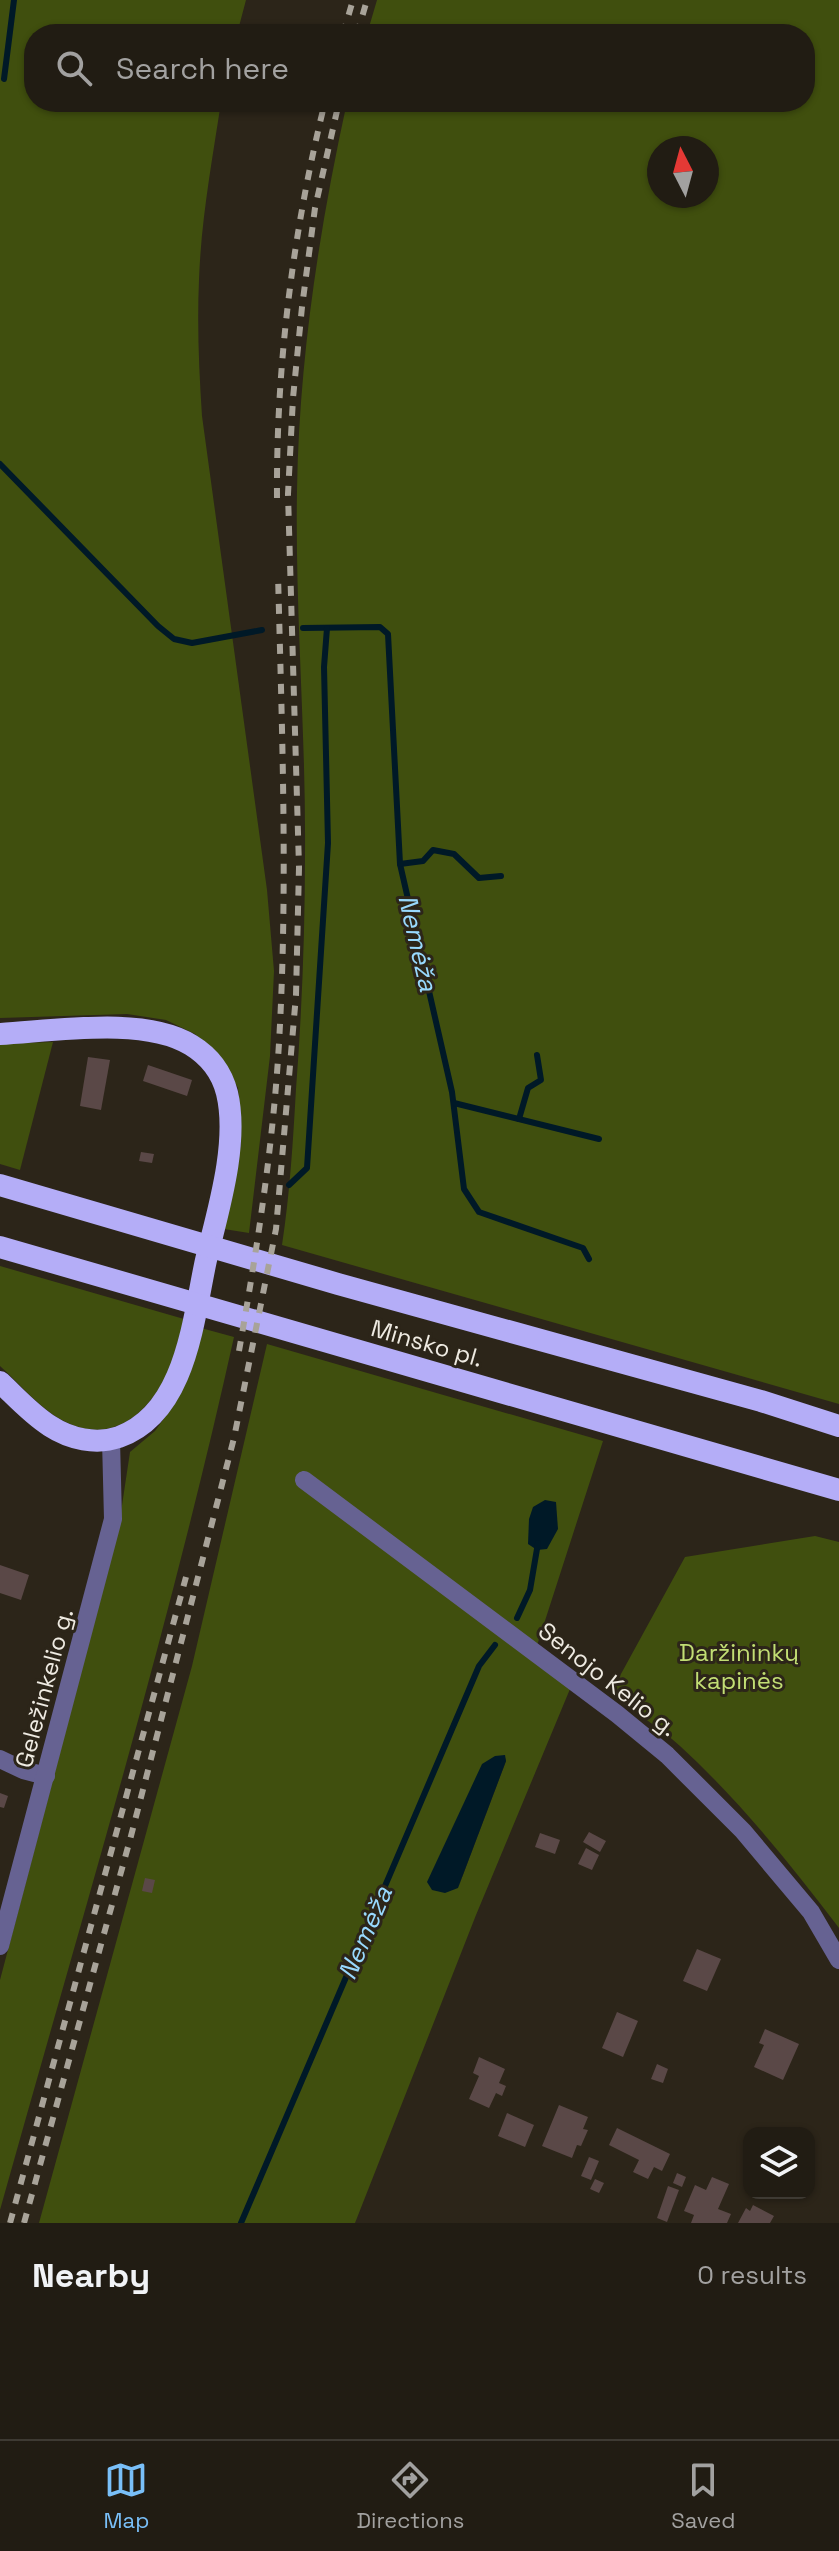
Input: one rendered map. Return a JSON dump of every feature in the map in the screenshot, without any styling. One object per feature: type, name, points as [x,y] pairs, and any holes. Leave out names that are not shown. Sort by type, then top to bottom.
[{"type":"highway","points":[[0,1034],[139,1029],[169,1035],[192,1045],[208,1058],[220,1075],[227,1095],[229,1137],[221,1194],[188,1342],[163,1404],[151,1419],[132,1432],[111,1440],[74,1438],[52,1428],[0,1382]]},
{"type":"highway","name":"Minsko pl.","points":[[0,1185],[338,1284],[761,1401],[839,1426]]},
{"type":"highway","name":"Minsko pl.","points":[[0,1247],[839,1490]]},
{"type":"street","name":"Geležinkelio g.","points":[[0,1946],[113,1519],[111,1440]]},
{"type":"street","name":"Senojo Kelio g.","points":[[304,1480],[667,1755],[743,1831],[802,1901],[839,1960]]},
{"type":"street","points":[[0,1759],[46,1776]]},
{"type":"green space","points":[[0,0],[246,0],[240,24],[24,24],[24,112],[219,112],[200,258],[198,331],[202,416],[267,890],[274,971],[270,1056],[249,1233],[224,1229],[241,1144],[238,1088],[222,1059],[195,1034],[166,1020],[127,1014],[0,1018]]},
{"type":"green space","points":[[377,0],[839,0],[839,1404],[282,1245],[292,1148],[304,912],[305,808],[297,491],[302,393],[312,295],[345,112],[815,112],[815,24],[370,24]]},
{"type":"green space","points":[[53,1042],[20,1170],[0,1164],[0,1044]]},
{"type":"green space","points":[[0,1266],[184,1319],[168,1372],[140,1412],[113,1427],[99,1430],[83,1428],[48,1411],[0,1366]]},
{"type":"green space","points":[[201,1328],[234,1337],[209,1447],[153,1666],[0,2210],[0,1980],[118,1532],[130,1452],[155,1431],[175,1403]]},
{"type":"green space","points":[[267,1344],[603,1441],[532,1661],[570,1689],[476,1915],[355,2223],[39,2223],[192,1666]],"holes":[[[504,1755],[506,1761],[458,1888]]]},
{"type":"green space","name":"Daržininkų kapinės","points":[[815,1536],[839,1542],[839,1928],[744,1811],[702,1767],[672,1739],[610,1694],[685,1557]]},
{"type":"water","points":[[545,1500],[556,1502],[558,1529],[547,1549],[537,1550],[528,1544],[529,1519],[533,1507]]},
{"type":"water","points":[[505,1755],[506,1761],[458,1888],[445,1893],[432,1890],[427,1882],[482,1764],[495,1756]]},
{"type":"building","points":[[88,1057],[110,1060],[101,1110],[80,1106]]},
{"type":"building","points":[[148,1065],[192,1080],[187,1096],[143,1081]]},
{"type":"building","points":[[141,1152],[154,1154],[152,1163],[139,1161]]},
{"type":"building","points":[[0,1565],[29,1575],[21,1600],[0,1593]]},
{"type":"building","points":[[0,1793],[8,1796],[4,1808],[0,1807]]},
{"type":"building","points":[[589,1832],[606,1841],[600,1852],[583,1842]]},
{"type":"building","points":[[540,1833],[560,1840],[555,1854],[535,1847]]},
{"type":"building","points":[[586,1848],[599,1855],[592,1870],[578,1864]]},
{"type":"building","points":[[145,1878],[155,1880],[152,1893],[142,1891]]},
{"type":"building","points":[[697,1949],[721,1959],[707,1991],[683,1981]]},
{"type":"building","points":[[617,2012],[638,2021],[623,2057],[602,2048]]},
{"type":"building","points":[[765,2029],[799,2044],[783,2080],[754,2067],[764,2045],[759,2043]]},
{"type":"building","points":[[479,2057],[505,2069],[499,2083],[506,2086],[502,2096],[496,2093],[489,2108],[469,2099],[479,2076],[473,2073]]},
{"type":"building","points":[[657,2064],[668,2069],[663,2083],[651,2079]]},
{"type":"building","points":[[559,2105],[588,2117],[583,2129],[588,2130],[572,2158],[542,2146]]},
{"type":"building","points":[[507,2113],[534,2125],[525,2147],[498,2136]]},
{"type":"building","points":[[617,2128],[670,2154],[662,2171],[654,2167],[648,2179],[633,2172],[639,2160],[609,2145]]},
{"type":"building","points":[[589,2157],[599,2161],[591,2180],[581,2176]]},
{"type":"building","points":[[677,2173],[686,2177],[682,2187],[673,2183]]},
{"type":"building","points":[[712,2177],[729,2184],[718,2209],[731,2214],[727,2223],[691,2223],[694,2215],[684,2211],[695,2185],[706,2190]]},
{"type":"building","points":[[595,2179],[604,2183],[599,2193],[590,2189]]},
{"type":"building","points":[[668,2186],[679,2190],[667,2222],[657,2218]]},
{"type":"building","points":[[753,2205],[774,2216],[770,2223],[738,2223],[746,2208],[750,2211]]},
{"type":"waterway","name":"Nemėža","points":[[4,79],[14,0]]},
{"type":"waterway","name":"Nemėža","points":[[0,464],[174,639],[192,643],[262,630]]},
{"type":"waterway","name":"Nemėža","points":[[303,628],[380,627],[388,634],[400,864],[452,1092],[464,1189],[479,1212],[583,1248],[589,1259]]},
{"type":"waterway","points":[[289,1185],[307,1168],[328,843],[324,667],[327,628]]},
{"type":"waterway","points":[[400,864],[423,861],[433,850],[454,854],[479,878],[501,876]]},
{"type":"waterway","points":[[519,1119],[528,1088],[541,1080],[537,1055]]},
{"type":"waterway","points":[[454,1103],[599,1139]]},
{"type":"waterway","name":"Nemėža","points":[[517,1618],[530,1590],[538,1543]]},
{"type":"waterway","name":"Nemėža","points":[[241,2223],[479,1666],[495,1645]]},
{"type":"railway","points":[[346,24],[353,0]]},
{"type":"railway","points":[[360,24],[367,0]]},
{"type":"railway","points":[[277,498],[283,348],[295,249],[323,112]]},
{"type":"railway","points":[[24,2223],[131,1836],[234,1438],[276,1229],[296,995],[299,867],[288,494],[293,398],[315,208],[337,112]]},
{"type":"railway","points":[[239,1351],[264,1198],[273,1121],[282,984],[284,867],[278,574]]},
{"type":"railway","points":[[10,2223],[186,1577]]}]
